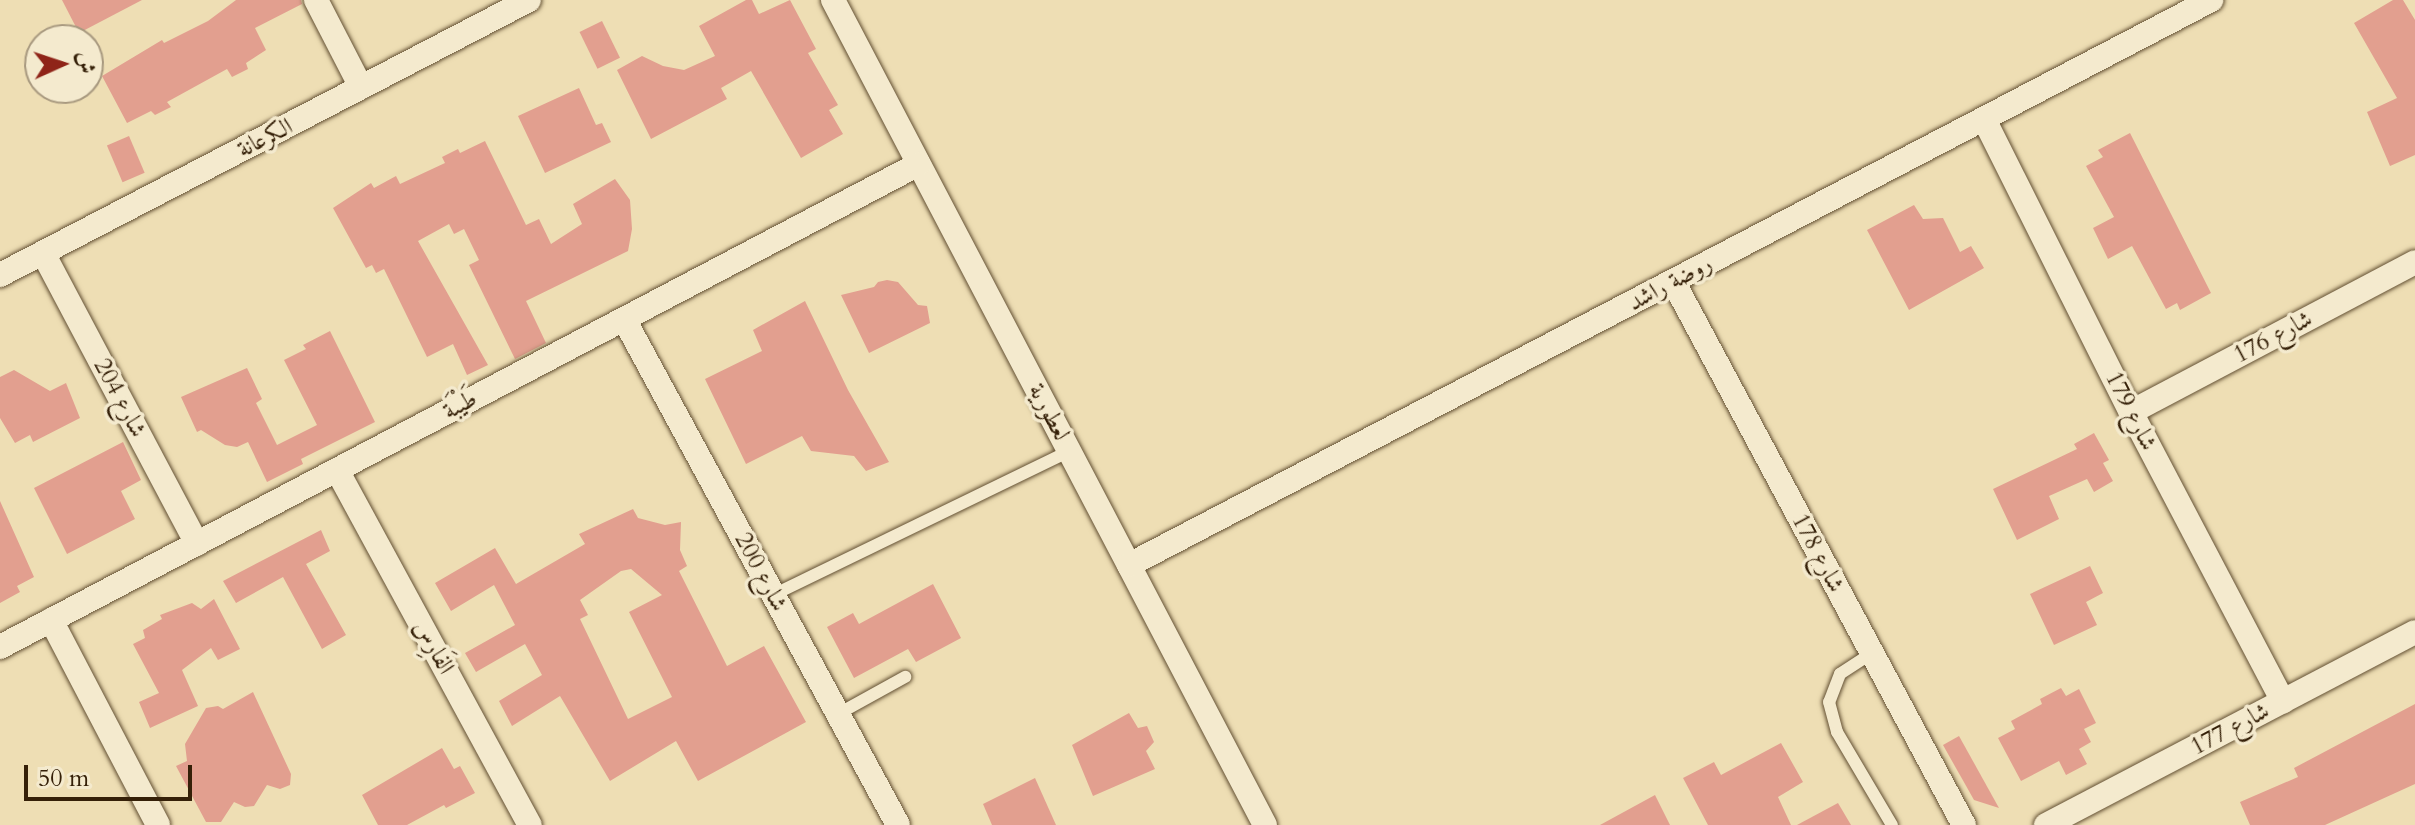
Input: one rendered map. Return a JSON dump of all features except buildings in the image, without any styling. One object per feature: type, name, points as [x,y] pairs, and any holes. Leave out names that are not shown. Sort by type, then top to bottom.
[{"type":"street","points":[[316,0],[361,87]]},
{"type":"street","name":"الكرعانة","points":[[0,275],[529,0]]},
{"type":"street","name":"لعطورية","points":[[833,0],[1265,825]]},
{"type":"street","name":"روضة راشد","points":[[1129,565],[2211,0]]},
{"type":"street","name":"شارع 179","points":[[1984,119],[2131,412],[2283,701]]},
{"type":"street","name":"طَيْبَة","points":[[0,647],[919,164]]},
{"type":"street","name":"شارع 204","points":[[43,253],[197,544]]},
{"type":"street","name":"شارع 176","points":[[2131,412],[2415,262]]},
{"type":"street","name":"شارع 178","points":[[1673,281],[1964,825]]},
{"type":"street","name":"شارع 200","points":[[624,319],[898,825]]},
{"type":"street","name":"الفَارِس","points":[[337,470],[530,825]]},
{"type":"street","points":[[51,620],[158,825]]},
{"type":"street","name":"شارع 177","points":[[2046,825],[2415,632]]},
{"type":"lane","points":[[773,595],[1070,451]]},
{"type":"lane","points":[[1872,653],[1840,674],[1829,702],[1837,732],[1892,825]]},
{"type":"lane","points":[[838,714],[905,677]]}]
